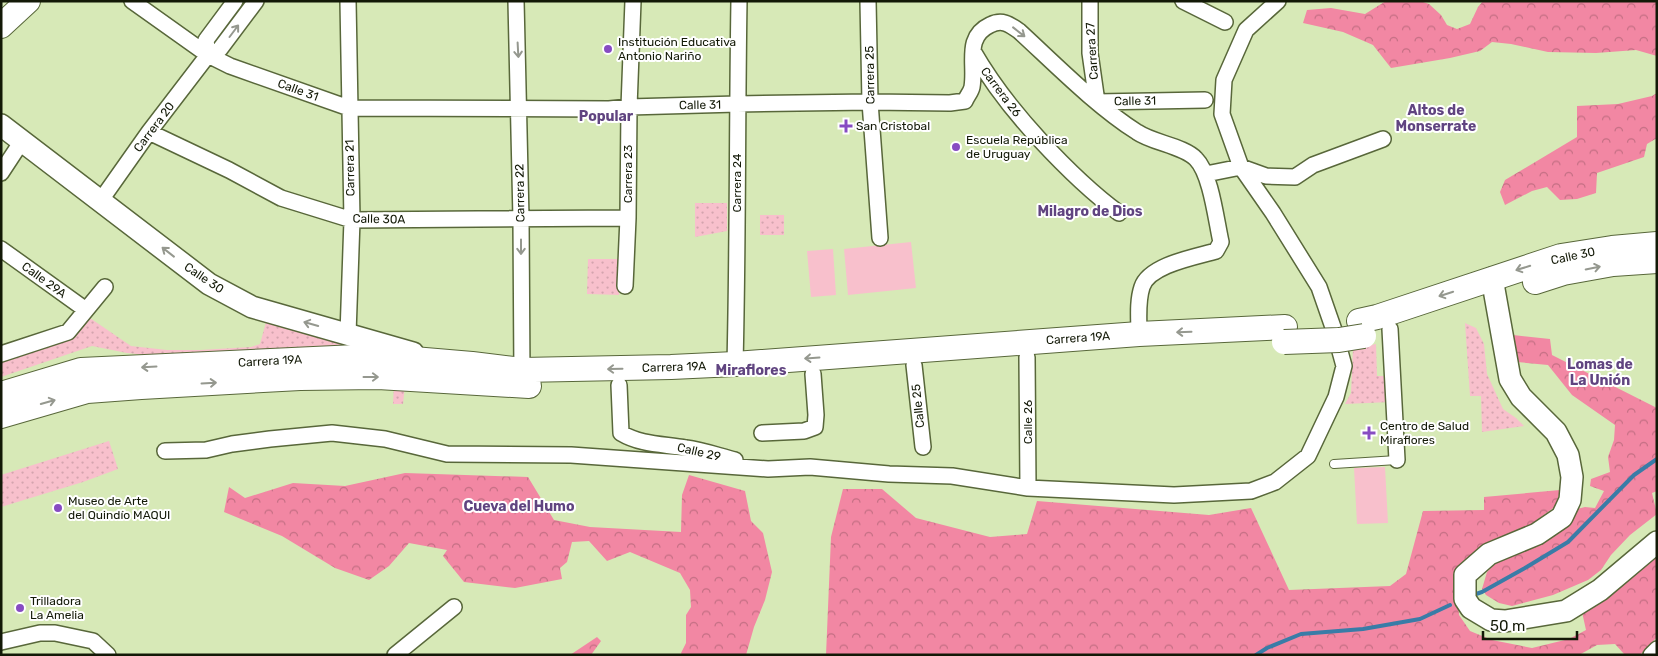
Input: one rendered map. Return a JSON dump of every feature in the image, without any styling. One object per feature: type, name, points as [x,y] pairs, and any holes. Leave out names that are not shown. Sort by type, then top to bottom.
[{"type":"main road","points":[[1,26],[28,1]]},
{"type":"main road","name":"Calle 30","points":[[1494,286],[1561,256],[1619,247],[1657,244]]},
{"type":"main road","name":"Calle 30","points":[[1494,286],[1613,264],[1657,262]]},
{"type":"main road","name":"Carrera 19A","points":[[1362,328],[1377,317],[1494,286]]},
{"type":"main road","name":"Carrera 19A","points":[[1,394],[80,370],[378,356],[442,361],[522,378],[619,385],[813,374],[1285,335],[1338,325],[1390,329],[1494,286]]},
{"type":"main road","name":"Carrera 19A","points":[[1,416],[88,391],[141,387],[300,378],[378,377],[472,381],[735,364],[1139,334],[1285,335]]},
{"type":"street","name":"Calle 31","points":[[132,1],[208,55],[230,66],[349,108],[609,109],[737,104],[950,103],[965,101],[972,89],[973,51],[978,32],[994,23],[1006,22],[1019,31],[1097,102],[1205,100]]},
{"type":"street","name":"Carrera 20","points":[[208,55],[206,40],[235,1]]},
{"type":"street","name":"Carrera 20","points":[[101,200],[149,132],[208,55],[220,49],[256,1]]},
{"type":"street","name":"Carrera 21","points":[[348,1],[352,220],[348,334]]},
{"type":"street","name":"Carrera 22","points":[[516,1],[519,61],[522,378]]},
{"type":"street","name":"Carrera 23","points":[[625,286],[633,1]]},
{"type":"street","name":"Carrera 24","points":[[735,364],[738,250],[737,104],[740,1]]},
{"type":"street","name":"Carrera 25","points":[[868,1],[870,102],[880,238]]},
{"type":"street","name":"Carrera 27","points":[[1090,1],[1090,53],[1097,102]]},
{"type":"street","points":[[1183,1],[1226,22]]},
{"type":"street","points":[[165,451],[206,450],[232,444],[332,433],[385,439],[448,454],[571,455],[768,469],[810,467],[889,474],[952,476],[1028,488],[1174,495],[1251,491],[1275,482],[1308,456],[1336,397],[1344,366],[1319,287],[1273,213],[1241,167],[1222,114],[1224,80],[1246,30],[1278,1]]},
{"type":"street","name":"Carrera 26","points":[[973,51],[990,79],[1014,111],[1063,166],[1119,213]]},
{"type":"street","points":[[1097,102],[1137,132],[1154,141],[1177,148],[1195,158],[1206,174],[1221,242],[1216,251],[1159,268],[1146,278],[1139,297],[1139,334]]},
{"type":"street","name":"Calle 30","points":[[1,125],[209,284],[252,307],[442,361]]},
{"type":"street","name":"Calle 30A","points":[[149,132],[229,170],[281,198],[352,220],[628,218]]},
{"type":"street","points":[[1206,174],[1241,167],[1266,176],[1295,177],[1313,165],[1383,139]]},
{"type":"street","points":[[1,173],[22,141]]},
{"type":"street","name":"Calle 29A","points":[[1,249],[86,310]]},
{"type":"street","points":[[1494,286],[1510,379],[1521,397],[1556,432],[1568,455],[1572,477],[1570,500],[1562,517],[1537,534],[1489,554],[1465,575],[1465,599],[1468,604],[1471,608],[1491,620],[1505,621],[1566,611],[1600,590],[1657,542]]},
{"type":"street","points":[[1,354],[68,332],[105,287]]},
{"type":"street","points":[[1390,329],[1397,460]]},
{"type":"street","name":"Calle 26","points":[[1027,357],[1028,488]]},
{"type":"street","name":"Calle 25","points":[[914,365],[923,447]]},
{"type":"street","points":[[762,433],[804,431],[815,428],[813,374]]},
{"type":"street","name":"Calle 29","points":[[619,385],[621,433],[629,438],[643,442],[688,448],[768,469]]},
{"type":"street","points":[[396,655],[454,606]]},
{"type":"street","points":[[1,642],[40,633],[55,633],[93,641],[108,655]]},
{"type":"street","points":[[1651,655],[1657,649]]},
{"type":"lane","points":[[1334,464],[1397,460]]},
{"type":"shaded area","points":[[695,203],[727,203],[727,231],[695,237]]},
{"type":"shaded area","points":[[760,215],[784,215],[784,235],[760,235]]},
{"type":"shaded area","points":[[911,242],[916,288],[848,295],[844,249]]},
{"type":"shaded area","points":[[833,249],[836,295],[811,297],[807,251]]},
{"type":"shaded area","points":[[588,259],[620,259],[619,295],[587,294]]},
{"type":"shaded area","points":[[87,316],[131,346],[167,350],[251,347],[260,344],[266,322],[356,346],[147,355],[92,346],[1,377],[1,360]]},
{"type":"shaded area","points":[[1465,323],[1476,328],[1484,344],[1487,374],[1503,409],[1524,426],[1482,432],[1481,396],[1470,396]]},
{"type":"shaded area","points":[[1376,344],[1377,376],[1388,376],[1390,402],[1345,404],[1351,393],[1353,349]]},
{"type":"shaded area","points":[[394,384],[405,385],[403,404],[393,404]]},
{"type":"shaded area","points":[[109,441],[118,469],[83,482],[1,507],[1,475]]},
{"type":"shaded area","points":[[1385,467],[1388,523],[1357,524],[1354,468]]},
{"type":"green space","points":[[1386,1],[1420,1],[1429,4],[1441,15],[1447,25],[1457,29],[1470,24],[1483,1],[1657,1],[1657,56],[1636,50],[1596,53],[1548,52],[1492,42],[1480,51],[1391,68],[1373,45],[1343,32],[1303,23],[1307,10],[1331,8],[1365,14]]},
{"type":"green space","points":[[1657,93],[1657,138],[1647,144],[1644,157],[1597,173],[1596,193],[1577,199],[1560,200],[1547,187],[1532,191],[1505,205],[1500,192],[1505,180],[1577,137],[1577,106],[1618,104],[1652,96]]},
{"type":"green space","points":[[1513,335],[1550,339],[1552,355],[1657,408],[1657,491],[1652,493],[1657,514],[1630,535],[1611,555],[1601,570],[1588,580],[1553,595],[1512,606],[1499,603],[1486,595],[1482,589],[1487,572],[1503,558],[1561,531],[1573,510],[1585,507],[1595,508],[1604,491],[1590,486],[1591,479],[1610,472],[1608,457],[1614,440],[1615,425],[1572,395],[1548,365],[1517,362]]},
{"type":"green space","points":[[405,473],[528,477],[554,520],[590,527],[681,532],[682,495],[689,475],[745,491],[751,521],[763,533],[772,572],[765,600],[754,627],[746,655],[682,655],[681,653],[686,643],[686,615],[691,607],[690,590],[680,573],[630,552],[607,561],[589,541],[572,542],[567,562],[560,568],[562,579],[515,588],[464,582],[443,556],[447,550],[409,543],[389,566],[369,580],[335,568],[282,536],[224,512],[229,487],[245,498],[293,483],[345,486]]},
{"type":"green space","points":[[843,489],[882,489],[916,518],[990,537],[1027,534],[1037,501],[1209,515],[1251,508],[1289,590],[1390,586],[1406,574],[1423,511],[1484,510],[1484,497],[1560,490],[1556,506],[1529,526],[1490,541],[1462,562],[1456,574],[1459,615],[1470,631],[1492,640],[1532,648],[1569,639],[1586,630],[1582,612],[1607,599],[1657,556],[1657,637],[1640,655],[1625,655],[1615,644],[1597,645],[1579,655],[826,655],[831,537]]},
{"type":"green space","points":[[597,637],[601,641],[591,655],[570,655]]},
{"type":"waterway","points":[[1473,595],[1482,592],[1568,542],[1634,475],[1657,459]]},
{"type":"waterway","points":[[1256,655],[1267,648],[1301,634],[1363,629],[1420,619],[1450,605]]},
{"type":"place","name":"Institución Educativa Antonio Nariño","points":[[608,49]]},
{"type":"place","name":"San Cristobal","points":[[846,126]]},
{"type":"place","name":"Escuela República de Uruguay","points":[[956,147]]},
{"type":"place","name":"Centro de Salud Miraflores","points":[[1369,433]]},
{"type":"place","name":"Museo de Arte del Quindío MAQUI","points":[[58,508]]},
{"type":"place","name":"Trilladora La Amelia","points":[[20,608]]},
{"type":"district","name":"Popular","points":[[606,116]]},
{"type":"district","name":"Altos de Monserrate","points":[[1436,118]]},
{"type":"district","name":"Milagro de Dios","points":[[1090,211]]},
{"type":"district","name":"Miraflores","points":[[751,370]]},
{"type":"district","name":"Lomas de La Unión","points":[[1600,372]]},
{"type":"district","name":"Cueva del Humo","points":[[519,506]]}]
